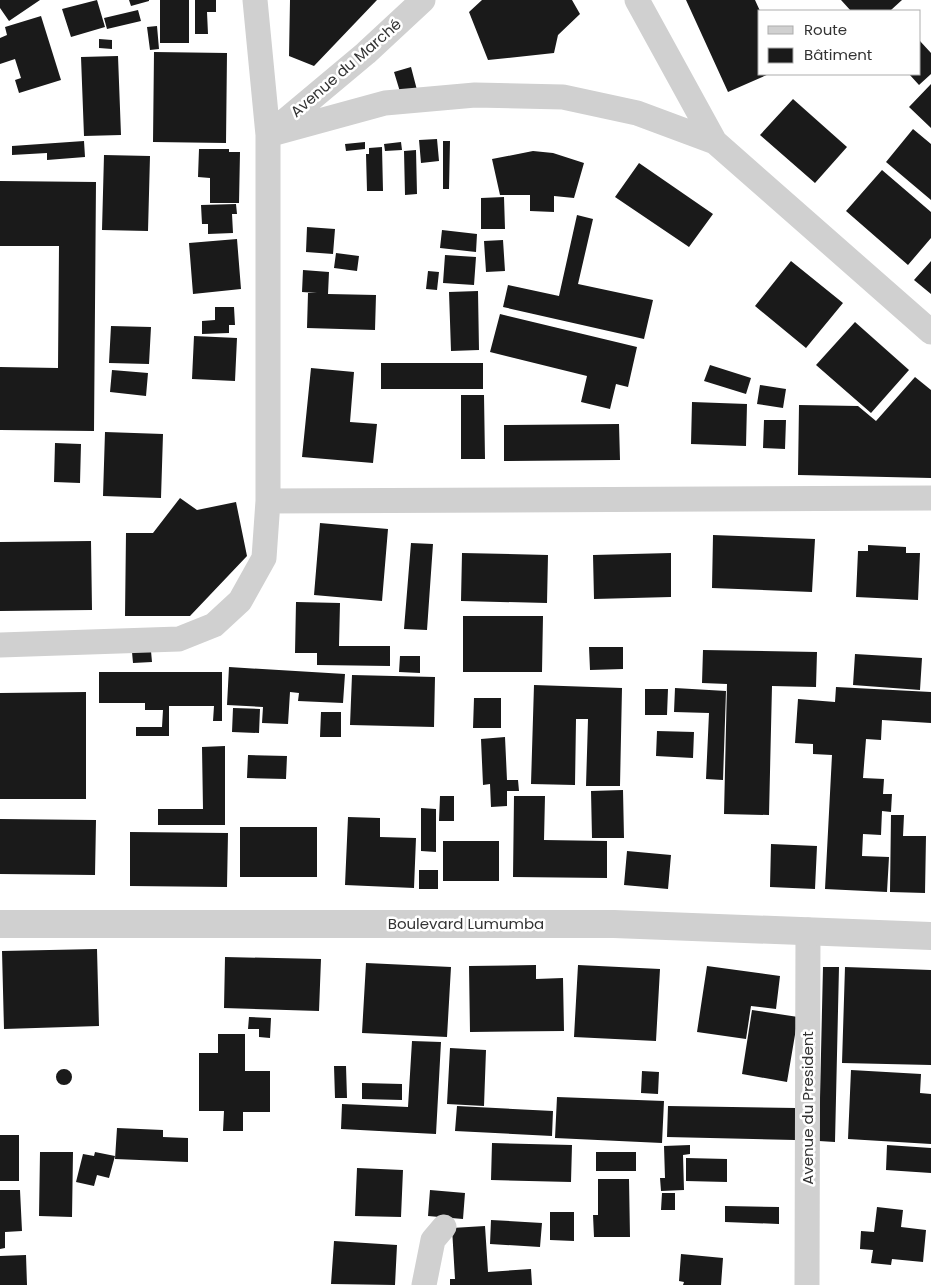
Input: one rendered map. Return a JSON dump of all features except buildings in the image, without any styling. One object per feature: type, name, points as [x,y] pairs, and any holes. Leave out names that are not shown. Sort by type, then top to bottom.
[{"type":"street","points":[[0,645],[179,639],[214,625],[240,601],[264,558],[268,501],[268,135],[255,0]]},
{"type":"street","name":"Avenue du Marché","points":[[268,135],[366,53],[423,0]]},
{"type":"street","points":[[637,0],[715,142],[931,332]]},
{"type":"street","points":[[268,135],[385,103],[475,95],[563,98],[637,113],[715,142]]},
{"type":"street","points":[[268,501],[931,498]]},
{"type":"street","name":"Boulevard Lumumba","points":[[0,924],[614,924],[931,936]]},
{"type":"street","name":"Avenue du President","points":[[807,1285],[808,930]]},
{"type":"street","points":[[424,1285],[433,1240],[444,1227]]}]
